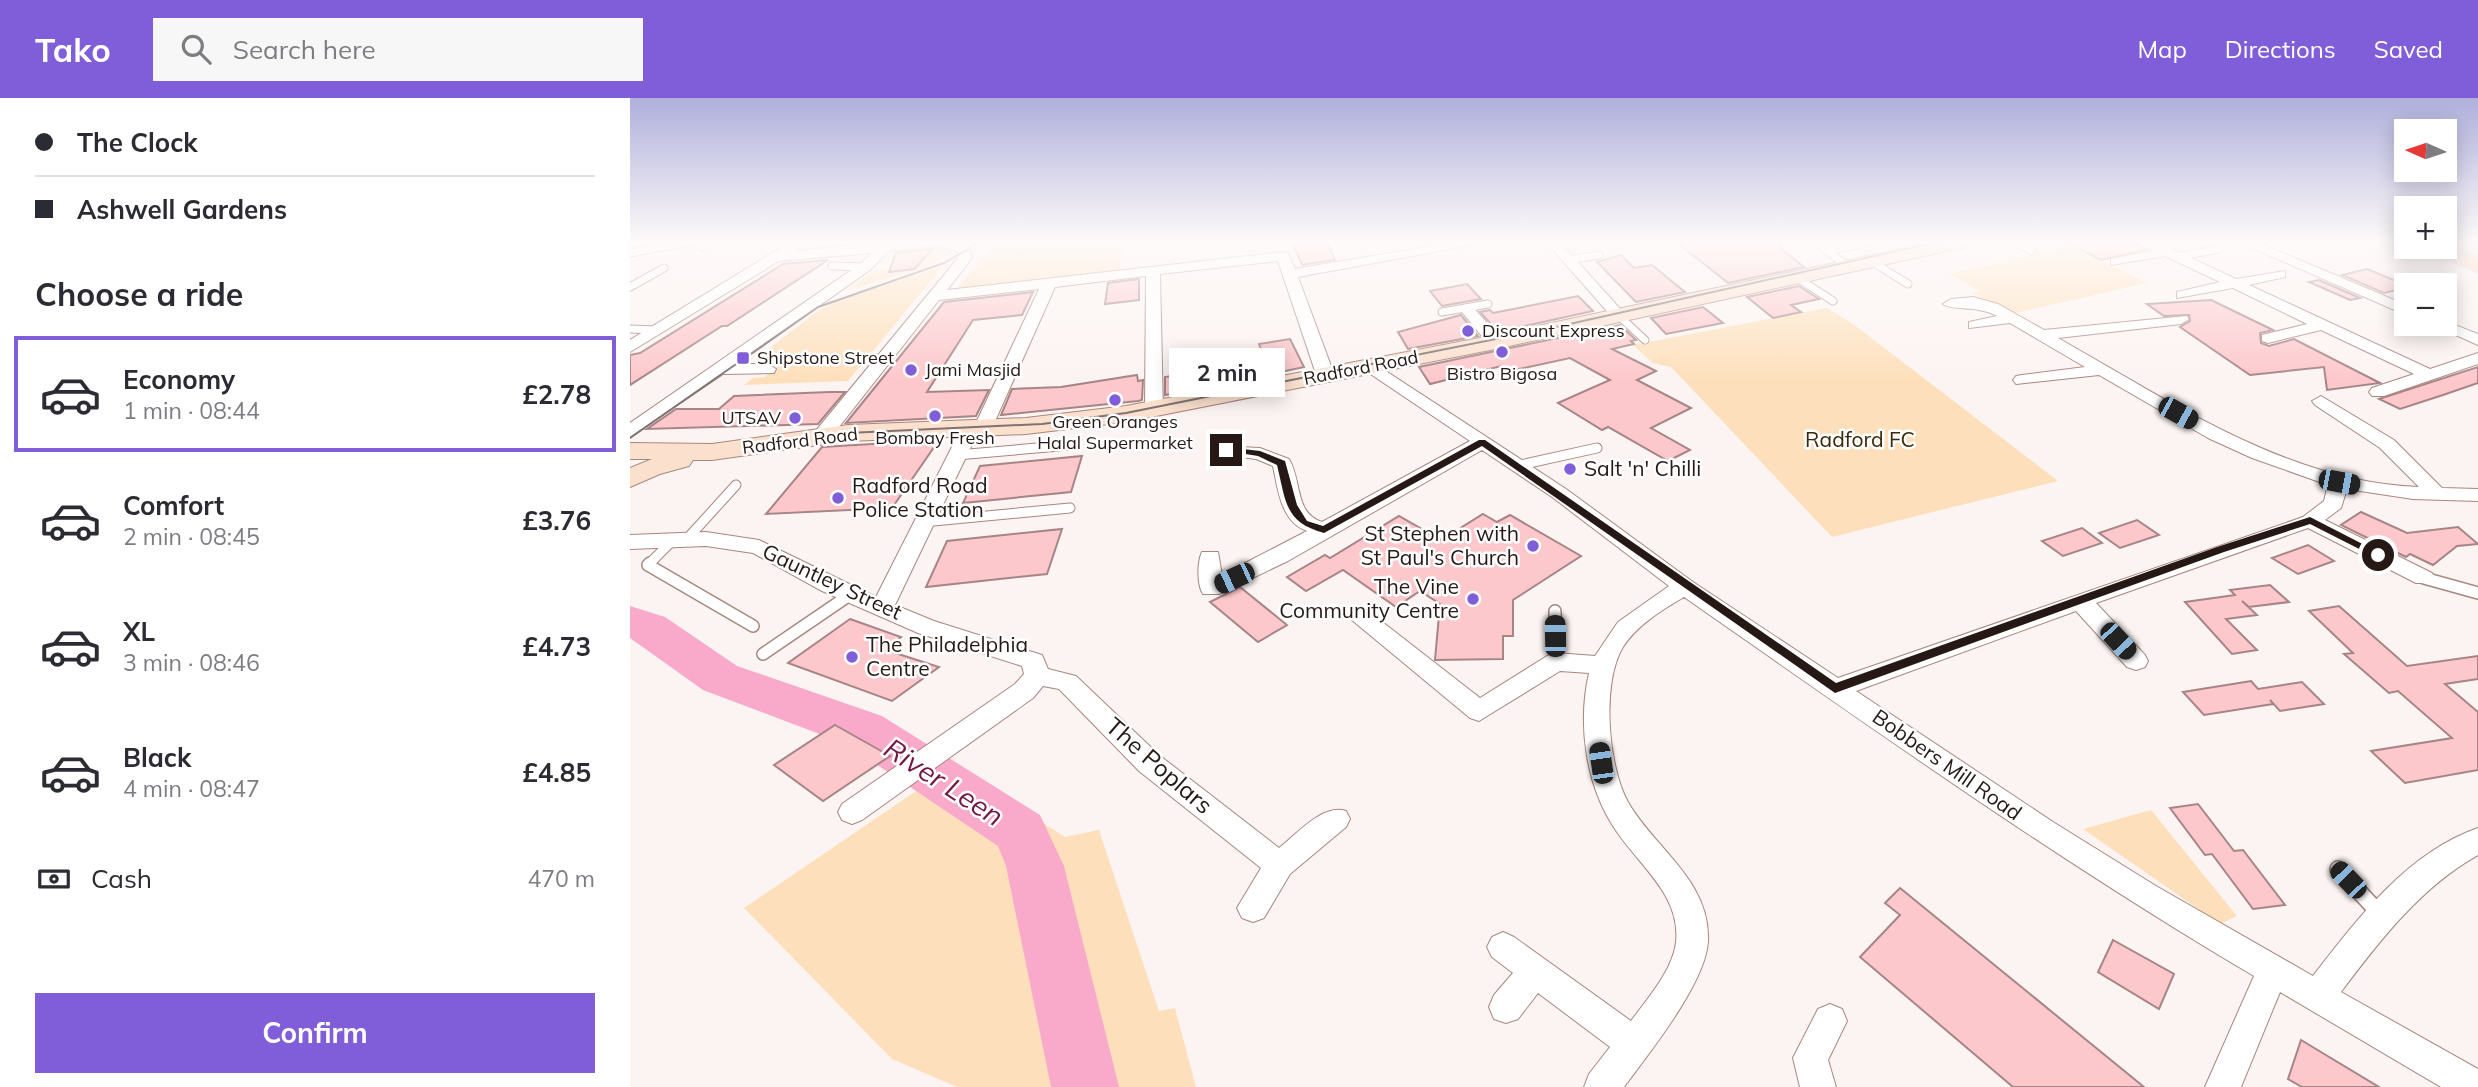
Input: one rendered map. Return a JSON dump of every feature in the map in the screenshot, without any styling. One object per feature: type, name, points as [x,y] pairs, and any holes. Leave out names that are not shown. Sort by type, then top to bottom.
[{"type":"street","points":[[630,347],[727,287]]},
{"type":"street","points":[[640,453],[683,393],[836,287]]},
{"type":"street","points":[[831,435],[944,287]]},
{"type":"street","points":[[937,296],[1013,287]]},
{"type":"street","points":[[882,607],[957,455],[976,428],[1047,287]]},
{"type":"street","points":[[1153,287],[1154,410]]},
{"type":"street","points":[[1294,287],[1325,374]]},
{"type":"street","points":[[1593,287],[1618,315]]},
{"type":"street","name":"Radford Road","points":[[640,453],[831,435],[1077,421],[1154,410],[1748,287]]},
{"type":"street","points":[[2182,295],[2218,287]]},
{"type":"street","points":[[2240,287],[2426,373]]},
{"type":"street","points":[[2352,287],[2394,305]]},
{"type":"street","points":[[1951,304],[1983,303],[2106,369],[2215,434],[2279,462],[2339,482],[2438,495],[2478,495]]},
{"type":"street","points":[[1467,309],[1495,341]]},
{"type":"street","points":[[1975,325],[2007,316]]},
{"type":"street","points":[[2039,335],[2181,319]]},
{"type":"street","points":[[2268,338],[2322,325]]},
{"type":"street","points":[[2457,331],[2478,340]]},
{"type":"street","points":[[2378,392],[2426,373],[2478,358]]},
{"type":"street","name":"Bobbers Mill Road","points":[[1369,365],[1559,493],[1685,587],[2043,831],[2273,971],[2474,1087]]},
{"type":"street","points":[[718,369],[768,369]]},
{"type":"street","points":[[2022,380],[2106,369]]},
{"type":"street","points":[[2321,401],[2387,444],[2438,495]]},
{"type":"street","points":[[1210,556],[1211,589],[1280,556],[1482,442]]},
{"type":"street","points":[[1226,450],[1260,454],[1282,463],[1292,505],[1303,523],[1324,530]]},
{"type":"street","points":[[1835,689],[2221,550],[2310,521],[2334,504],[2339,482]]},
{"type":"street","points":[[2310,521],[2424,578]]},
{"type":"street","name":"Gauntley Street","points":[[630,542],[680,539],[740,542],[759,547],[851,594],[926,626],[1033,661],[1037,677]]},
{"type":"street","points":[[1602,1087],[1681,976],[1692,944],[1691,920],[1684,899],[1665,869],[1616,809],[1604,781],[1599,744],[1603,665],[1610,648],[1629,624],[1685,587]]},
{"type":"street","points":[[2080,601],[2136,662]]},
{"type":"street","points":[[1359,616],[1479,712],[1556,662],[1603,665]]},
{"type":"street","points":[[852,812],[1024,691],[1037,677]]},
{"type":"street","name":"The Poplars","points":[[1037,677],[1068,682],[1149,763],[1279,865]]},
{"type":"street","points":[[1252,908],[1279,865],[1336,819]]},
{"type":"street","points":[[2318,996],[2382,916],[2475,846]]},
{"type":"street","points":[[1503,947],[1633,1044]]},
{"type":"street","points":[[1506,1007],[1536,970]]},
{"type":"street","points":[[2223,1087],[2273,971]]},
{"type":"street","points":[[1818,1087],[1810,1058],[1829,1021]]},
{"type":"lane","points":[[1812,287],[1833,301]]},
{"type":"lane","points":[[1442,312],[1488,304]]},
{"type":"lane","points":[[1618,315],[1645,340]]},
{"type":"lane","points":[[630,329],[657,330]]},
{"type":"lane","points":[[957,455],[1071,445]]},
{"type":"lane","points":[[1516,466],[1597,448]]},
{"type":"lane","points":[[736,485],[649,565],[753,626]]},
{"type":"lane","points":[[923,522],[1070,508]]},
{"type":"lane","points":[[2424,578],[2478,593]]},
{"type":"lane","points":[[763,654],[851,594]]},
{"type":"lane","points":[[1555,611],[1556,662]]},
{"type":"lane","points":[[2338,869],[2382,916]]},
{"type":"green space","points":[[878,287],[926,287],[848,381],[744,385],[753,378],[765,377],[780,364],[759,363],[767,357],[761,355],[815,313],[836,301]]},
{"type":"green space","points":[[1973,287],[2129,287],[2015,313],[1972,293],[1980,291]]},
{"type":"green space","name":"Radford FC","points":[[1827,308],[1853,324],[2058,481],[1832,537],[1671,367],[1653,363],[1633,345]]},
{"type":"green space","points":[[953,766],[1065,837],[1099,830],[1159,1011],[1175,1008],[1196,1087],[957,1087],[892,1059],[744,908]]},
{"type":"green space","points":[[2151,810],[2237,916],[2220,924],[2083,829]]},
{"type":"building","points":[[746,287],[786,287],[630,385],[630,355],[640,353]]},
{"type":"building","points":[[1107,287],[1139,287],[1139,300],[1105,304]]},
{"type":"building","points":[[1470,287],[1481,299],[1442,306],[1430,291]]},
{"type":"building","points":[[1622,287],[1679,287],[1685,292],[1636,302]]},
{"type":"building","points":[[1801,287],[1819,299],[1791,305],[1801,312],[1773,318],[1747,297]]},
{"type":"building","points":[[2321,287],[2335,287],[2360,298],[2350,300]]},
{"type":"building","points":[[2370,287],[2394,287],[2394,291],[2384,293]]},
{"type":"building","points":[[1033,292],[1022,315],[973,320],[927,392],[989,390],[976,416],[846,423],[944,302]]},
{"type":"building","points":[[1578,296],[1593,311],[1498,332],[1480,312],[1490,310],[1493,313]]},
{"type":"building","points":[[2211,300],[2273,330],[2260,333],[2261,343],[2269,346],[2294,339],[2380,383],[2327,390],[2324,367],[2250,375],[2180,327],[2190,321],[2189,315],[2164,316],[2147,304]]},
{"type":"building","points":[[1703,307],[1723,323],[1666,334],[1651,318]]},
{"type":"building","points":[[1461,315],[1478,336],[1408,349],[1398,332]]},
{"type":"building","points":[[1620,325],[1636,340],[1631,341],[1634,344],[1612,349],[1656,371],[1637,380],[1691,408],[1651,428],[1690,450],[1668,461],[1608,427],[1602,430],[1558,403],[1610,380],[1570,358],[1506,372],[1501,366],[1430,384],[1419,367]]},
{"type":"building","points":[[1290,339],[1304,367],[1233,382],[1228,363],[1246,360],[1244,355],[1262,352],[1259,344]]},
{"type":"building","points":[[2478,367],[2478,383],[2400,409],[2379,399]]},
{"type":"building","points":[[1209,370],[1212,386],[1165,395],[1165,377]]},
{"type":"building","points":[[1137,375],[1138,381],[1143,380],[1142,400],[1001,415],[1012,389],[1061,387]]},
{"type":"building","points":[[845,392],[818,424],[647,429],[676,409],[719,409],[734,396]]},
{"type":"building","name":"Radford Road Police Station","points":[[939,440],[892,508],[766,514],[822,447]]},
{"type":"building","points":[[1082,456],[1071,492],[963,503],[980,466]]},
{"type":"building","points":[[2361,512],[2407,533],[2458,527],[2478,544],[2457,546],[2433,565],[2410,554],[2406,557],[2341,525]]},
{"type":"building","points":[[1483,514],[1497,522],[1510,515],[1581,556],[1513,600],[1513,636],[1503,636],[1503,659],[1435,660],[1440,604],[1420,591],[1396,607],[1343,570],[1306,591],[1287,577],[1325,555],[1330,558],[1399,516],[1441,540]]},
{"type":"building","points":[[2137,520],[2159,535],[2120,548],[2099,533]]},
{"type":"building","points":[[2082,528],[2102,543],[2063,556],[2042,541]]},
{"type":"building","points":[[1062,529],[1047,574],[926,587],[947,541]]},
{"type":"building","points":[[2308,545],[2334,561],[2298,574],[2272,558]]},
{"type":"building","points":[[2270,585],[2289,602],[2249,607],[2242,601],[2257,615],[2226,619],[2257,650],[2232,654],[2185,602],[2235,595],[2230,590]]},
{"type":"building","points":[[1240,587],[1287,625],[1258,642],[1210,602]]},
{"type":"building","points":[[2339,606],[2407,666],[2478,656],[2478,679],[2445,684],[2478,712],[2478,770],[2405,783],[2371,751],[2452,738],[2398,691],[2389,693],[2344,654],[2353,653],[2309,611]]},
{"type":"building","name":"The Philadelphia Centre","points":[[850,619],[901,637],[886,650],[939,667],[892,701],[788,663]]},
{"type":"building","points":[[2251,681],[2258,689],[2302,682],[2324,704],[2280,711],[2270,700],[2273,704],[2204,715],[2183,692]]},
{"type":"building","points":[[835,725],[890,756],[823,801],[774,765]]},
{"type":"building","points":[[2198,804],[2234,851],[2243,850],[2285,905],[2253,909],[2212,854],[2205,855],[2170,808]]},
{"type":"building","points":[[1900,888],[2144,1087],[2013,1087],[1860,957],[1900,915],[1885,903]]},
{"type":"building","points":[[2113,940],[2174,974],[2159,1009],[2098,972]]},
{"type":"building","points":[[2301,1040],[2379,1087],[2302,1087],[2288,1079]]},
{"type":"waterway","name":"River Leen","points":[[630,621],[649,628],[720,678],[864,730],[1020,831],[1035,866],[1085,1087]]},
{"type":"tram line","points":[[630,438],[818,307],[875,287]]},
{"type":"tram line","points":[[848,433],[1042,424],[1126,413],[1556,327],[1735,287]]},
{"type":"place","name":"Discount Express","points":[[1468,331]]},
{"type":"place","name":"Bistro Bigosa","points":[[1502,352]]},
{"type":"place","name":"Shipstone Street","points":[[743,358]]},
{"type":"place","name":"Jami Masjid","points":[[911,370]]},
{"type":"place","name":"Green Oranges Halal Supermarket","points":[[1115,400]]},
{"type":"place","name":"Bombay Fresh","points":[[935,416]]},
{"type":"place","name":"UTSAV","points":[[795,418]]},
{"type":"place","name":"Salt 'n' Chilli","points":[[1570,469]]},
{"type":"place","name":"Radford Road Police Station","points":[[838,498]]},
{"type":"place","name":"St Stephen with St Paul's Church","points":[[1533,546]]},
{"type":"place","name":"The Vine Community Centre","points":[[1473,599]]},
{"type":"place","name":"The Philadelphia Centre","points":[[852,657]]},
{"type":"route","points":[[1226,450],[1260,454],[1282,463],[1290,485],[1292,505],[1303,523],[1324,530],[1428,469],[1482,442],[1559,493],[1685,587],[1835,689],[2221,550],[2310,521],[2378,555]]}]
